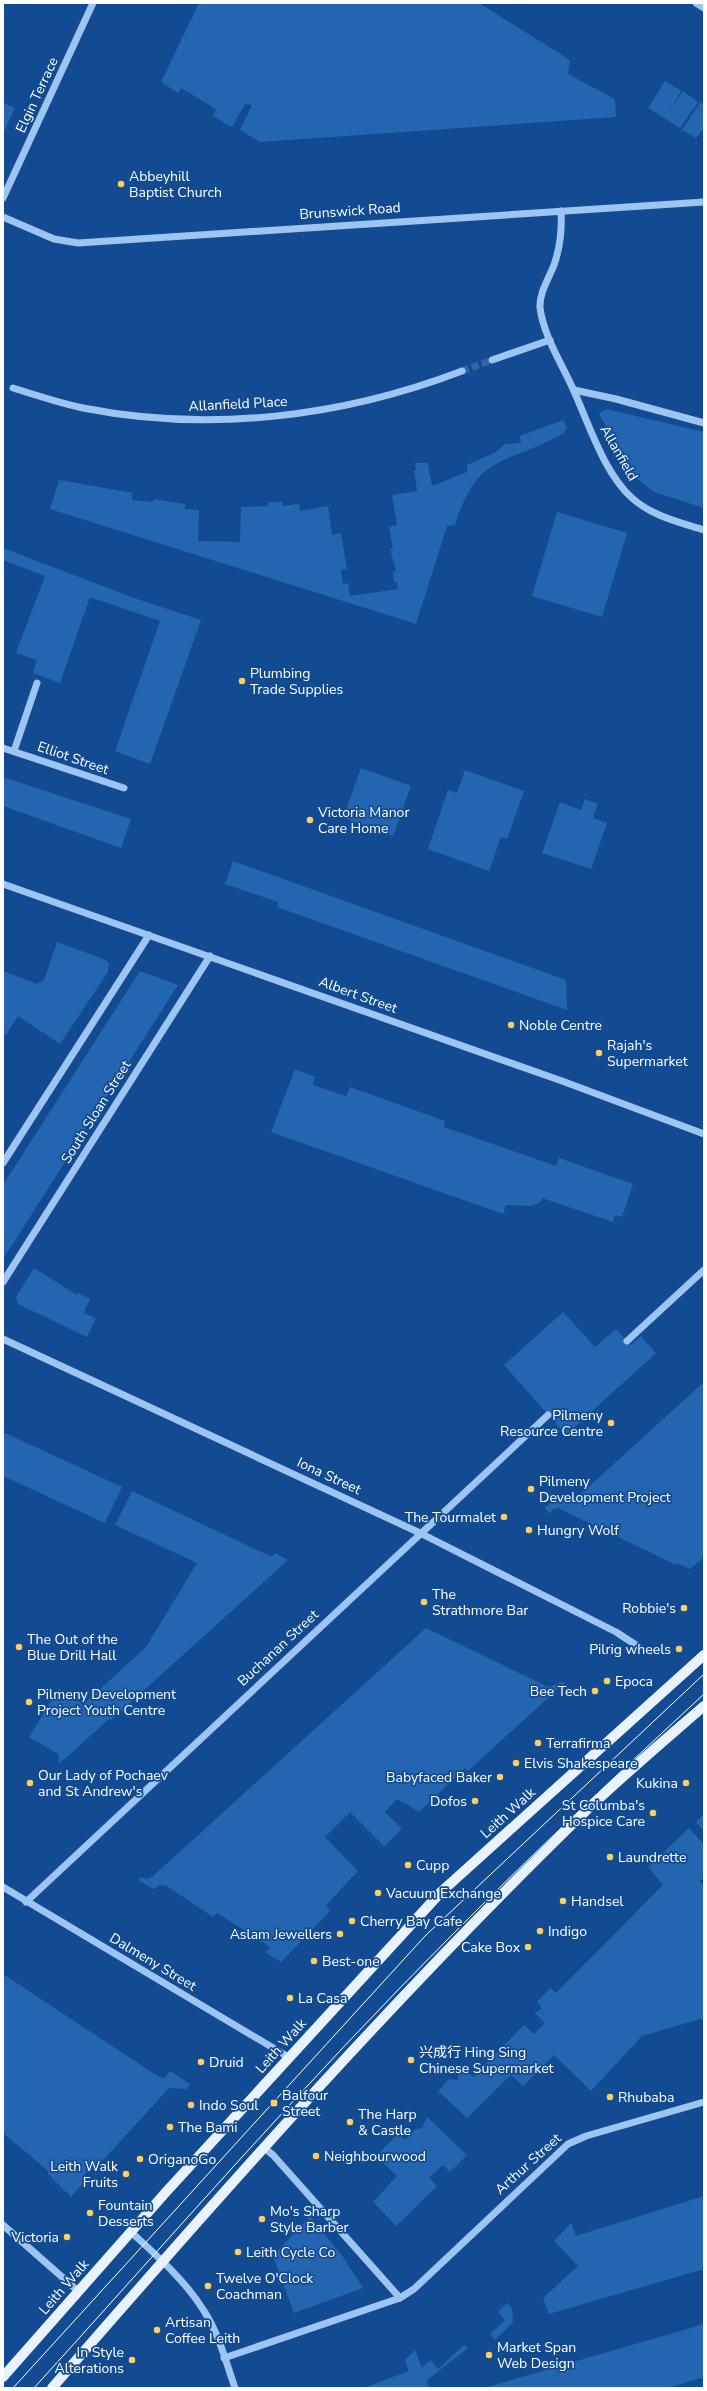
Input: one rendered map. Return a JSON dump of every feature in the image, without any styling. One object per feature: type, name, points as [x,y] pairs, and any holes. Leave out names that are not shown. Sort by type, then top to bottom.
[{"type":"main road","name":"Leith Walk","points":[[3,2377],[131,2232],[441,1892],[704,1655]]},
{"type":"main road","points":[[52,2388],[263,2147],[448,1950],[586,1811],[704,1706]]},
{"type":"street","name":"Elgin Terrace","points":[[3,198],[93,3]]},
{"type":"street","points":[[696,3],[704,8]]},
{"type":"street","name":"Brunswick Road","points":[[3,217],[54,240],[78,243],[704,202]]},
{"type":"street","name":"Allanfield","points":[[561,211],[562,228],[558,248],[542,295],[540,307],[550,340],[574,390],[593,436],[625,490],[654,513],[704,530]]},
{"type":"street","points":[[492,360],[550,340]]},
{"type":"street","name":"Allanfield Place","points":[[13,388],[56,402],[98,411],[147,418],[199,420],[284,415],[335,409],[400,393],[462,371]]},
{"type":"street","points":[[574,390],[616,399],[704,423]]},
{"type":"street","points":[[14,751],[37,683]]},
{"type":"street","name":"Elliot Street","points":[[3,748],[124,788]]},
{"type":"street","name":"Albert Street","points":[[3,884],[562,1081],[704,1134]]},
{"type":"street","points":[[3,1163],[149,935]]},
{"type":"street","name":"South Sloan Street","points":[[3,1282],[210,956]]},
{"type":"street","points":[[627,1341],[704,1270]]},
{"type":"street","name":"Iona Street","points":[[3,1339],[420,1533],[616,1632],[639,1647]]},
{"type":"street","name":"Buchanan Street","points":[[26,1902],[548,1415]]},
{"type":"street","name":"Dalmeny Street","points":[[3,1887],[290,2058]]},
{"type":"street","name":"Arthur Street","points":[[224,2358],[400,2298],[414,2290],[568,2144],[586,2136],[704,2102]]},
{"type":"street","points":[[263,2147],[273,2155],[400,2298]]},
{"type":"street","points":[[3,2225],[78,2291]]},
{"type":"street","points":[[131,2232],[163,2260],[191,2292],[204,2311],[235,2388]]},
{"type":"shaded area","points":[[199,3],[479,3],[570,60],[568,74],[615,99],[616,117],[260,142],[240,130],[252,105],[245,104],[232,127],[213,116],[216,109],[181,88],[178,93],[161,82]]},
{"type":"shaded area","points":[[665,81],[681,91],[670,111],[683,91],[698,102],[680,128],[648,108]]},
{"type":"shaded area","points":[[700,102],[704,105],[704,128],[696,138],[682,130]]},
{"type":"shaded area","points":[[3,103],[15,108],[3,134]]},
{"type":"shaded area","points":[[606,409],[704,432],[704,508],[654,492],[636,478],[599,414]]},
{"type":"shaded area","points":[[563,420],[567,427],[564,433],[496,464],[484,472],[474,484],[464,501],[455,525],[447,526],[416,624],[50,509],[59,480],[133,493],[132,500],[153,502],[154,499],[185,504],[185,509],[199,510],[198,541],[240,542],[241,507],[268,506],[269,502],[282,502],[283,506],[299,504],[300,511],[328,506],[332,535],[341,533],[347,569],[341,570],[343,584],[348,583],[350,596],[398,589],[397,582],[394,582],[393,572],[396,571],[390,549],[393,549],[389,527],[397,525],[392,495],[417,491],[414,470],[416,470],[415,463],[428,463],[432,486],[467,472],[467,465],[496,452],[505,444],[521,443],[520,436]]},
{"type":"shaded area","points":[[557,512],[627,533],[602,617],[532,596]]},
{"type":"shaded area","points":[[3,548],[134,598],[201,620],[150,764],[115,751],[160,621],[90,597],[60,683],[33,673],[37,660],[16,653],[45,576],[3,560]]},
{"type":"shaded area","points":[[361,768],[411,786],[393,836],[343,818]]},
{"type":"shaded area","points":[[465,770],[524,791],[507,839],[501,837],[489,871],[428,849],[448,790],[457,793]]},
{"type":"shaded area","points":[[3,777],[131,819],[121,848],[3,806]]},
{"type":"shaded area","points":[[585,799],[598,804],[593,818],[607,823],[591,869],[542,853],[560,802],[581,810]]},
{"type":"shaded area","points":[[233,861],[566,980],[567,1010],[277,907],[278,902],[225,884]]},
{"type":"shaded area","points":[[57,942],[106,960],[109,964],[108,972],[60,1044],[18,1016],[6,1035],[3,1033],[3,971],[37,984],[44,980]]},
{"type":"shaded area","points":[[140,971],[178,985],[3,1259],[3,1185]]},
{"type":"shaded area","points":[[295,1069],[315,1077],[313,1085],[346,1096],[350,1087],[445,1121],[444,1127],[556,1166],[559,1158],[633,1184],[622,1217],[615,1215],[613,1222],[542,1198],[541,1202],[531,1206],[506,1205],[503,1214],[271,1132]]},
{"type":"shaded area","points":[[34,1268],[77,1295],[78,1293],[90,1299],[84,1313],[96,1318],[87,1337],[18,1304],[16,1297]]},
{"type":"shaded area","points":[[563,1312],[595,1347],[616,1329],[631,1345],[641,1336],[656,1353],[566,1435],[504,1365]]},
{"type":"shaded area","points":[[704,1382],[704,1557],[690,1569],[677,1563],[676,1565],[558,1508],[552,1510],[550,1514],[545,1508],[560,1495],[566,1501],[573,1501]]},
{"type":"shaded area","points":[[3,1432],[122,1487],[105,1523],[3,1476]]},
{"type":"shaded area","points":[[132,1491],[272,1557],[275,1553],[288,1560],[111,1720],[109,1719],[59,1764],[58,1754],[29,1737],[59,1688],[69,1699],[85,1703],[146,1647],[197,1563],[115,1525]]},
{"type":"shaded area","points":[[426,1628],[548,1687],[562,1682],[569,1685],[566,1687],[561,1686],[468,1771],[465,1768],[419,1812],[397,1799],[385,1812],[402,1829],[384,1846],[350,1812],[325,1837],[358,1871],[326,1905],[330,1911],[281,1962],[266,1953],[270,1947],[217,1913],[213,1917],[167,1886],[160,1885],[154,1889],[138,1880],[141,1877],[147,1879],[152,1877]]},
{"type":"shaded area","points":[[704,1814],[704,1831],[696,1822]]},
{"type":"shaded area","points":[[689,1828],[704,1844],[704,1877],[700,1881],[704,1886],[704,2018],[642,2036],[591,2091],[554,2055],[523,2086],[511,2075],[467,2118],[438,2091],[449,2079],[458,2080],[458,2070],[462,2066],[473,2077],[524,2025],[534,2034],[545,2023],[535,2013],[541,2009],[540,2004],[537,2002],[550,1988],[556,1993],[663,1885],[648,1867]]},
{"type":"shaded area","points":[[3,1974],[159,2077],[165,2078],[170,2071],[190,2084],[187,2089],[169,2088],[96,2168],[93,2166],[85,2174],[85,2181],[71,2197],[48,2174],[48,2171],[3,2133]]},
{"type":"shaded area","points":[[427,2117],[467,2155],[450,2172],[443,2165],[429,2178],[437,2186],[396,2226],[373,2202],[397,2176],[376,2156],[398,2134],[405,2140],[416,2129],[422,2128]]},
{"type":"shaded area","points":[[704,2196],[704,2269],[549,2314],[543,2298],[578,2266],[554,2241],[571,2223],[576,2236]]},
{"type":"shaded area","points":[[310,2216],[343,2257],[363,2288],[294,2313],[273,2256]]},
{"type":"shaded area","points":[[507,2303],[512,2308],[513,2322],[495,2340],[490,2334],[505,2320],[498,2312]]},
{"type":"shaded area","points":[[704,2324],[704,2377],[668,2388],[484,2388]]},
{"type":"shaded area","points":[[464,2345],[468,2348],[427,2380],[429,2388],[363,2388],[409,2371],[405,2360],[415,2350],[422,2368],[430,2360],[438,2369]]},
{"type":"tunnel","points":[[462,371],[492,360]]},
{"type":"tram line","points":[[13,2388],[425,1936],[704,1674]]},
{"type":"tram line","points":[[34,2388],[292,2102],[398,1990],[545,1843],[704,1694]]},
{"type":"place","name":"Abbeyhill Baptist Church","points":[[121,184]]},
{"type":"place","name":"Plumbing Trade Supplies","points":[[242,681]]},
{"type":"place","name":"Victoria Manor Care Home","points":[[310,820]]},
{"type":"place","name":"Noble Centre","points":[[511,1025]]},
{"type":"place","name":"Rajah's Supermarket","points":[[599,1053]]},
{"type":"place","name":"Pilmeny Resource Centre","points":[[611,1423]]},
{"type":"place","name":"Pilmeny Development Project","points":[[531,1489]]},
{"type":"place","name":"The Tourmalet","points":[[504,1517]]},
{"type":"place","name":"Hungry Wolf","points":[[529,1530]]},
{"type":"place","name":"The Strathmore Bar","points":[[424,1602]]},
{"type":"place","name":"Robbie's","points":[[684,1608]]},
{"type":"place","name":"The Out of the Blue Drill Hall","points":[[19,1647]]},
{"type":"place","name":"Pilrig wheels","points":[[679,1649]]},
{"type":"place","name":"Epoca","points":[[607,1681]]},
{"type":"place","name":"Bee Tech","points":[[595,1691]]},
{"type":"place","name":"Pilmeny Development Project Youth Centre","points":[[29,1702]]},
{"type":"place","name":"Terrafirma","points":[[538,1743]]},
{"type":"place","name":"Elvis Shakespeare","points":[[516,1763]]},
{"type":"place","name":"Babyfaced Baker","points":[[500,1777]]},
{"type":"place","name":"Our Lady of Pochaev and St Andrew's","points":[[30,1783]]},
{"type":"place","name":"Kukina","points":[[686,1783]]},
{"type":"place","name":"Dofos","points":[[475,1801]]},
{"type":"place","name":"St Columba's Hospice Care","points":[[653,1813]]},
{"type":"place","name":"Laundrette","points":[[610,1857]]},
{"type":"place","name":"Cupp","points":[[408,1865]]},
{"type":"place","name":"Vacuum Exchange","points":[[378,1893]]},
{"type":"place","name":"Handsel","points":[[563,1901]]},
{"type":"place","name":"Cherry Bay Cafe","points":[[352,1921]]},
{"type":"place","name":"Indigo","points":[[540,1931]]},
{"type":"place","name":"Aslam Jewellers","points":[[340,1934]]},
{"type":"place","name":"Cake Box","points":[[528,1947]]},
{"type":"place","name":"Best-one","points":[[314,1961]]},
{"type":"place","name":"La Casa","points":[[290,1998]]},
{"type":"place","name":"兴成行 Hing Sing Chinese Supermarket","points":[[411,2060]]},
{"type":"place","name":"Druid","points":[[201,2062]]},
{"type":"place","name":"Rhubaba","points":[[610,2097]]},
{"type":"place","name":"Balfour Street","points":[[274,2103]]},
{"type":"place","name":"Indo Soul","points":[[191,2105]]},
{"type":"place","name":"The Harp & Castle","points":[[350,2122]]},
{"type":"place","name":"The Bami","points":[[170,2127]]},
{"type":"place","name":"Neighbourwood","points":[[316,2156]]},
{"type":"place","name":"OriganoGo","points":[[140,2159]]},
{"type":"place","name":"Leith Walk Fruits","points":[[126,2174]]},
{"type":"place","name":"Fountain Desserts","points":[[90,2213]]},
{"type":"place","name":"Mo's Sharp Style Barber","points":[[262,2219]]},
{"type":"place","name":"Victoria","points":[[67,2237]]},
{"type":"place","name":"Leith Cycle Co","points":[[238,2252]]},
{"type":"place","name":"Twelve O'Clock Coachman","points":[[208,2286]]},
{"type":"place","name":"Artisan Coffee Leith","points":[[157,2330]]},
{"type":"place","name":"Market Span Web Design","points":[[489,2355]]},
{"type":"place","name":"In Style Alterations","points":[[132,2360]]}]
